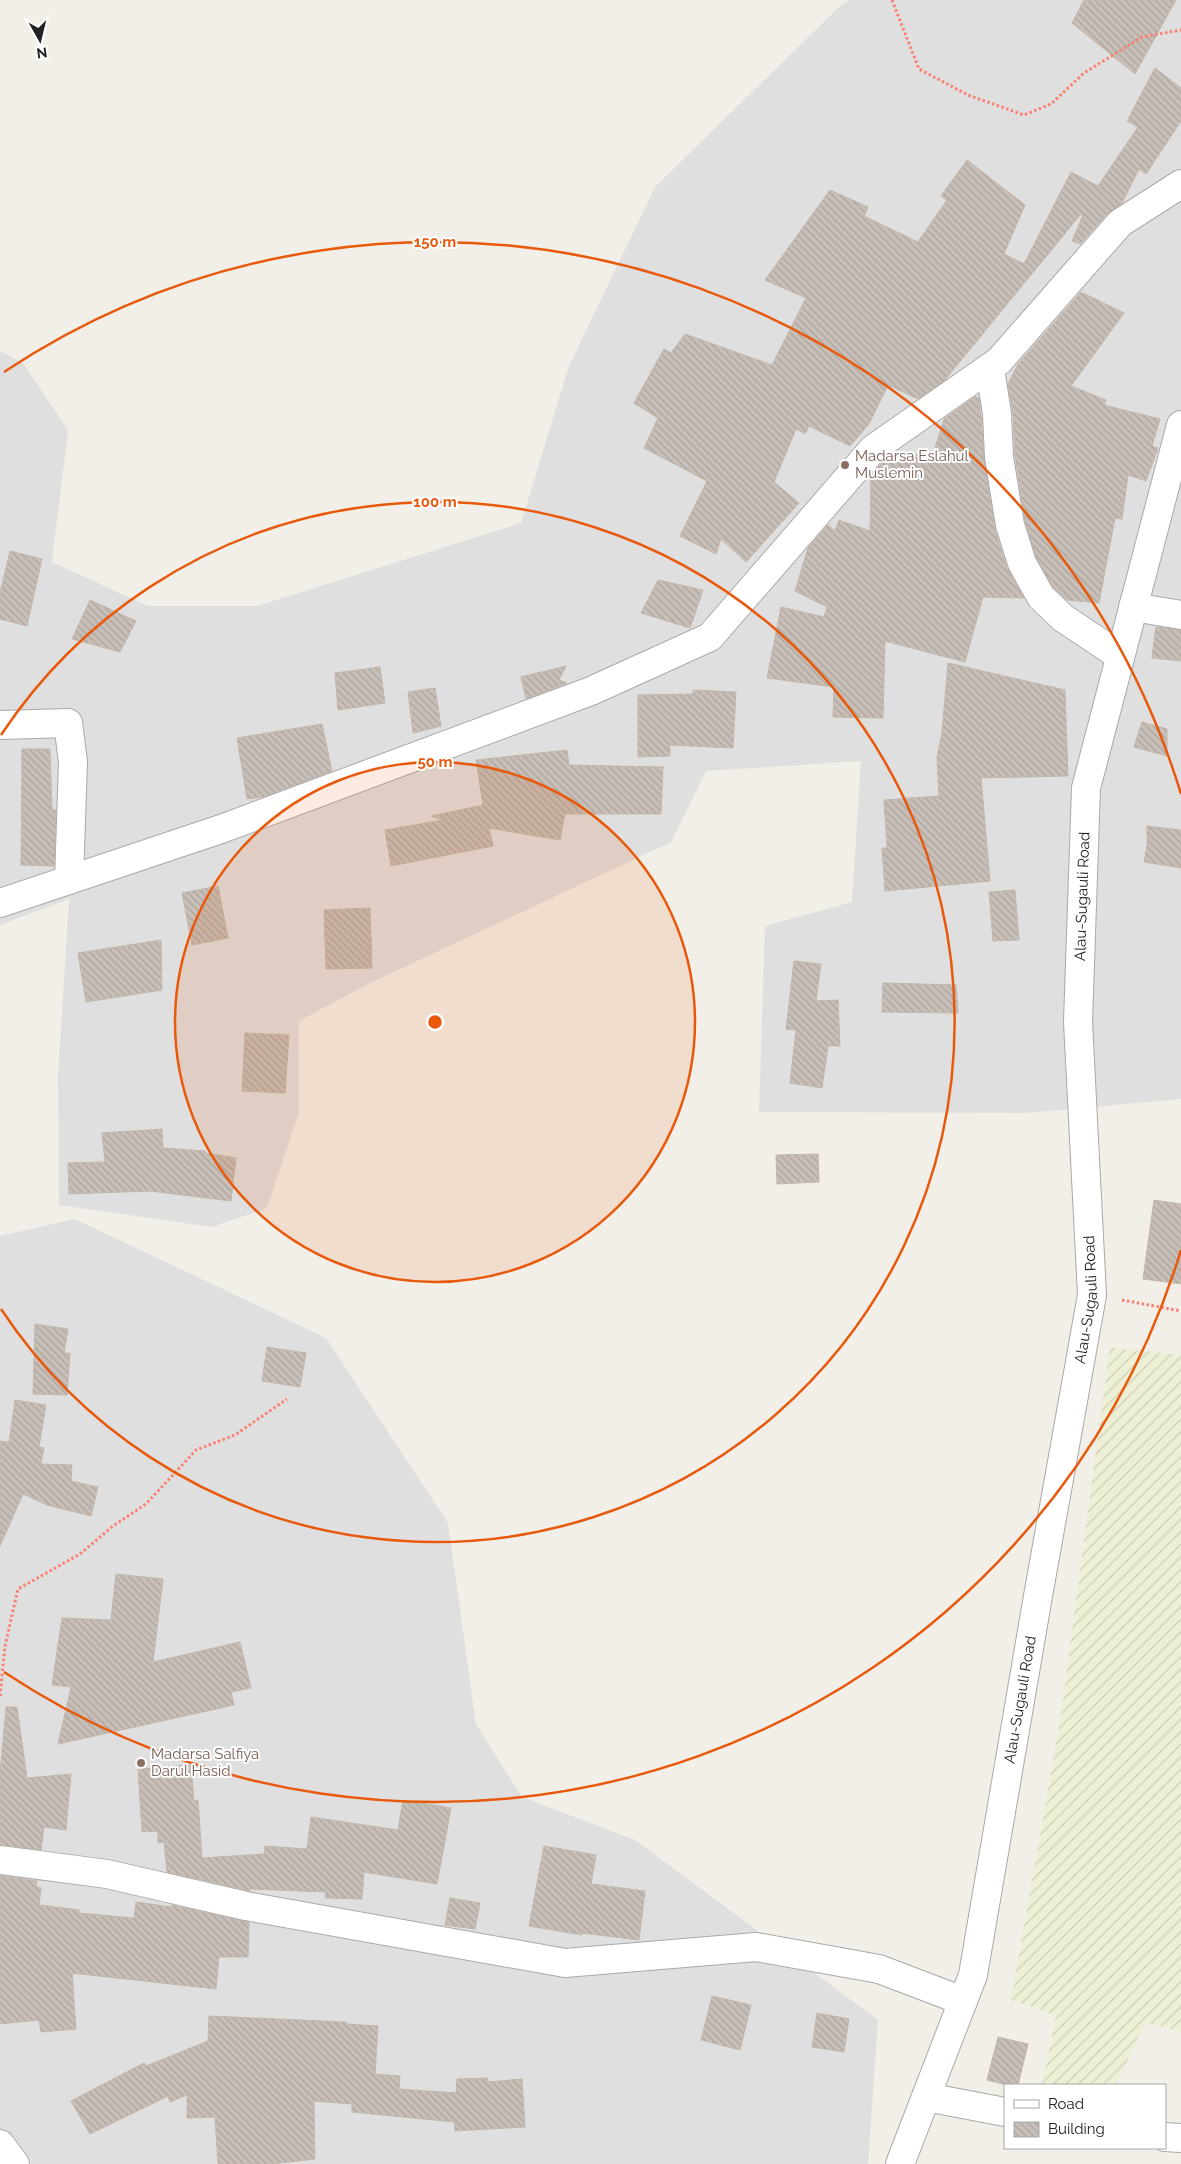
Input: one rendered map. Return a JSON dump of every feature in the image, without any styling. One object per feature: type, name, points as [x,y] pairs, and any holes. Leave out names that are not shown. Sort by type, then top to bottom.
[{"type":"street","points":[[0,903],[221,830],[592,691],[710,637],[873,449],[999,361],[1120,222],[1181,184]]},
{"type":"street","points":[[990,368],[997,414],[999,457],[1010,525],[1022,563],[1041,597],[1063,618],[1120,656]]},
{"type":"street","name":"Alau-Sugauli Road","points":[[900,2164],[974,1975],[1038,1596],[1092,1295],[1078,1022],[1086,788],[1181,425]]},
{"type":"street","points":[[1133,607],[1181,615]]},
{"type":"street","points":[[0,725],[68,724],[74,762],[69,880]]},
{"type":"street","points":[[0,1860],[107,1874],[246,1906],[565,1963],[756,1947],[879,1969],[963,2001]]},
{"type":"street","points":[[926,2096],[1004,2112]]},
{"type":"street","points":[[1166,2136],[1181,2138]]},
{"type":"street","points":[[0,2144],[15,2164]]},
{"type":"path","points":[[892,0],[919,69],[968,96],[1024,115],[1051,104],[1084,73],[1142,37],[1181,30]]},
{"type":"path","points":[[1092,1295],[1181,1311]]},
{"type":"path","points":[[0,1696],[6,1646],[18,1589],[80,1554],[113,1526],[146,1504],[196,1450],[235,1435],[287,1399]]},
{"type":"shaded area","points":[[849,0],[1181,0],[1181,1099],[1026,1113],[759,1112],[765,926],[852,902],[861,761],[706,771],[671,842],[368,984],[299,1021],[299,1112],[267,1208],[212,1227],[59,1205],[58,1076],[69,899],[0,925],[0,351],[23,363],[68,430],[52,562],[148,606],[257,606],[521,523],[569,366],[655,187],[840,6]]},
{"type":"shaded area","points":[[75,1219],[326,1338],[448,1523],[476,1724],[522,1797],[635,1840],[878,2020],[868,2164],[0,2164],[0,1236]]},
{"type":"green space","points":[[1110,1347],[1181,1355],[1181,2031],[1145,2023],[1116,2084],[1042,2084],[1056,2015],[1011,2000],[1060,1721]]},
{"type":"building","points":[[1084,0],[1176,0],[1135,74],[1072,23]]},
{"type":"building","points":[[1155,68],[1181,88],[1181,121],[1146,174],[1139,169],[1122,203],[1108,213],[1080,244],[1072,241],[1083,215],[1081,214],[944,381],[918,399],[888,385],[869,424],[850,446],[809,426],[805,434],[796,429],[774,482],[799,503],[746,562],[721,539],[716,554],[680,536],[707,481],[644,448],[658,418],[634,403],[664,349],[671,353],[685,334],[772,365],[806,298],[765,280],[830,190],[868,207],[864,216],[918,242],[947,200],[941,196],[967,160],[1025,205],[1004,254],[1024,264],[1071,172],[1098,186],[1138,127],[1127,121]]},
{"type":"building","points":[[1081,292],[1124,313],[1071,386],[1106,400],[1104,405],[1160,419],[1152,446],[1158,448],[1146,481],[1128,475],[1122,519],[1115,518],[1099,603],[1067,600],[1053,587],[1036,557],[1025,521],[1015,455],[1013,413],[1008,384],[1018,364]]},
{"type":"building","points":[[975,397],[979,398],[984,460],[995,530],[1007,568],[1024,598],[983,597],[965,662],[885,641],[883,718],[833,717],[834,687],[767,678],[781,607],[824,617],[827,607],[795,591],[808,548],[828,525],[835,531],[839,520],[870,531],[871,475],[892,455],[933,455],[944,419]]},
{"type":"building","points":[[10,551],[42,559],[27,626],[0,619],[0,593]]},
{"type":"building","points":[[658,580],[703,590],[690,628],[641,613]]},
{"type":"building","points":[[90,600],[136,621],[120,652],[72,639]]},
{"type":"building","points":[[1156,627],[1181,630],[1181,661],[1152,658]]},
{"type":"building","points":[[948,663],[1065,690],[1068,776],[981,778],[990,881],[885,891],[882,848],[887,848],[884,800],[939,796],[937,757],[942,733]]},
{"type":"building","points":[[566,666],[559,680],[567,683],[526,699],[521,677]]},
{"type":"building","points":[[380,667],[385,703],[338,710],[335,673]]},
{"type":"building","points":[[435,688],[441,726],[413,733],[408,692]]},
{"type":"building","points":[[693,690],[736,692],[733,748],[670,745],[670,756],[638,757],[638,695],[693,694]]},
{"type":"building","points":[[1142,722],[1167,729],[1167,756],[1134,747]]},
{"type":"building","points":[[322,724],[332,771],[263,797],[247,799],[237,738]]},
{"type":"building","points":[[22,749],[50,749],[52,810],[56,810],[54,866],[21,865]]},
{"type":"building","points":[[567,750],[569,765],[663,767],[661,814],[565,814],[560,840],[489,828],[493,846],[391,866],[385,830],[443,820],[431,816],[483,805],[476,760]]},
{"type":"building","points":[[1147,826],[1181,830],[1181,868],[1144,862],[1147,846]]},
{"type":"building","points":[[218,886],[228,938],[192,945],[182,893]]},
{"type":"building","points":[[1015,890],[1019,940],[993,941],[989,892]]},
{"type":"building","points":[[370,908],[372,968],[326,969],[324,910]]},
{"type":"building","points":[[161,940],[162,990],[86,1002],[78,953]]},
{"type":"building","points":[[794,961],[821,964],[816,1001],[838,1000],[840,1046],[828,1046],[822,1088],[790,1083],[796,1030],[786,1029]]},
{"type":"building","points":[[883,983],[956,985],[958,1013],[882,1012]]},
{"type":"building","points":[[245,1033],[289,1035],[285,1093],[242,1091]]},
{"type":"building","points":[[162,1129],[163,1148],[205,1151],[205,1153],[236,1158],[231,1201],[150,1191],[69,1194],[68,1163],[105,1162],[102,1133]]},
{"type":"building","points":[[818,1154],[819,1182],[777,1184],[776,1155]]},
{"type":"building","points":[[1154,1200],[1181,1204],[1181,1284],[1143,1279]]},
{"type":"building","points":[[35,1324],[68,1329],[64,1353],[70,1353],[67,1395],[33,1394]]},
{"type":"building","points":[[267,1347],[306,1353],[300,1387],[262,1381]]},
{"type":"building","points":[[15,1400],[46,1405],[39,1447],[44,1448],[41,1464],[72,1465],[71,1481],[98,1487],[91,1516],[47,1505],[23,1494],[0,1546],[0,1441],[9,1442]]},
{"type":"building","points":[[116,1574],[163,1579],[153,1662],[240,1642],[251,1688],[231,1692],[234,1705],[58,1744],[71,1687],[52,1685],[62,1618],[111,1620]]},
{"type":"building","points":[[6,1707],[17,1707],[27,1778],[71,1774],[66,1830],[44,1827],[41,1850],[0,1845],[0,1774]]},
{"type":"building","points":[[191,1765],[194,1801],[198,1800],[202,1858],[264,1854],[265,1846],[307,1849],[311,1817],[398,1830],[403,1800],[451,1808],[437,1884],[364,1872],[362,1899],[325,1898],[326,1892],[250,1889],[250,1891],[167,1872],[164,1842],[158,1843],[158,1831],[142,1832],[138,1769]]},
{"type":"building","points":[[544,1846],[596,1855],[591,1884],[645,1891],[639,1940],[582,1933],[582,1935],[529,1926]]},
{"type":"building","points":[[0,1876],[37,1881],[36,1887],[41,1888],[39,1905],[79,1910],[79,1913],[134,1918],[136,1902],[171,1907],[171,1905],[249,1922],[248,1957],[219,1957],[216,1989],[72,1973],[76,2029],[41,2032],[39,2020],[0,2024]]},
{"type":"building","points":[[450,1898],[480,1903],[475,1929],[445,1925]]},
{"type":"building","points":[[712,1996],[751,2005],[740,2050],[701,2040]]},
{"type":"building","points":[[817,2013],[849,2019],[844,2052],[812,2047]]},
{"type":"building","points":[[209,2016],[346,2022],[346,2024],[378,2026],[375,2074],[400,2076],[399,2089],[456,2093],[457,2079],[488,2078],[488,2082],[522,2079],[525,2127],[455,2131],[454,2122],[352,2112],[352,2104],[314,2101],[315,2159],[271,2164],[218,2164],[215,2117],[187,2118],[187,2095],[170,2102],[168,2096],[90,2134],[71,2101],[144,2063],[146,2066],[208,2041]]},
{"type":"building","points":[[998,2037],[1028,2044],[1018,2084],[1004,2084],[987,2080]]},
{"type":"place","name":"Madarsa Eslahul Muslemin","points":[[845,465]]},
{"type":"place","name":"Madarsa Salfiya Darul Hasid","points":[[141,1763]]}]
